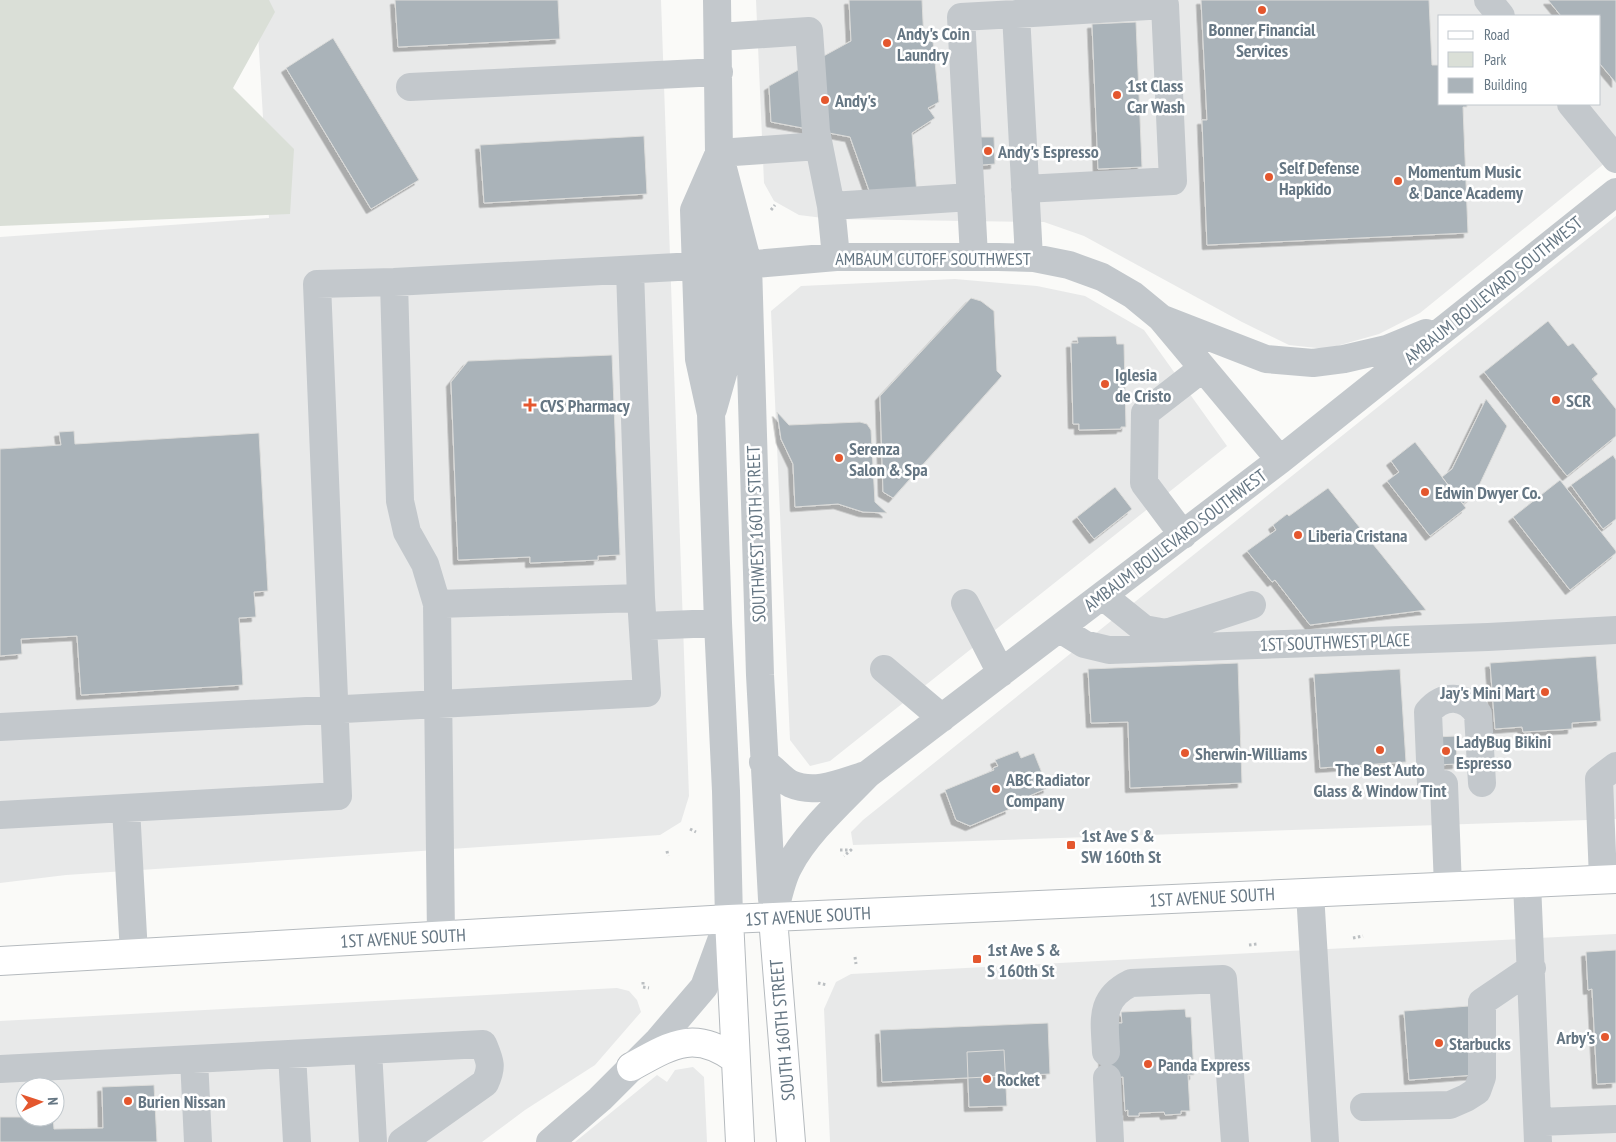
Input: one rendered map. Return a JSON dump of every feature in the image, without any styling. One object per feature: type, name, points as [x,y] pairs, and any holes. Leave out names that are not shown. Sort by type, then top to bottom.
[{"type":"main road","name":"1ST AVENUE SOUTH","points":[[0,961],[729,920],[1609,879]]},
{"type":"main road","name":"SOUTH 160TH STREET","points":[[773,918],[792,1142]]},
{"type":"main road","points":[[729,920],[740,1142]]},
{"type":"main road","points":[[631,1067],[664,1049],[685,1042],[703,1043],[721,1049],[735,1059]]},
{"type":"street","name":"SOUTHWEST 160TH STREET","points":[[717,0],[719,153],[748,264],[763,762],[773,918]]},
{"type":"street","points":[[1488,0],[1500,15]]},
{"type":"street","points":[[974,256],[961,17],[1165,3],[1173,181],[1025,189]]},
{"type":"street","points":[[1016,14],[1029,258]]},
{"type":"street","points":[[718,37],[809,31],[816,131],[832,206],[836,257]]},
{"type":"street","points":[[410,87],[719,72]]},
{"type":"street","points":[[1572,105],[1616,159]]},
{"type":"street","points":[[719,153],[819,146]]},
{"type":"street","name":"SOUTHWEST 160TH STREET","points":[[719,153],[694,210],[708,267],[699,359],[711,414],[726,791],[729,920]]},
{"type":"street","name":"AMBAUM BOULEVARD SOUTHWEST","points":[[773,918],[788,866],[826,818],[868,774],[1280,460],[1616,192]]},
{"type":"street","points":[[832,206],[971,197]]},
{"type":"street","name":"AMBAUM CUTOFF SOUTHWEST","points":[[334,709],[316,284],[708,267],[836,257],[974,256],[1029,258],[1069,265],[1102,277],[1133,295],[1161,318],[1280,460]]},
{"type":"street","points":[[0,727],[647,693],[641,598],[630,270]]},
{"type":"street","points":[[394,282],[400,501],[407,532],[425,564],[438,604],[437,703],[441,936]]},
{"type":"street","name":"AMBAUM CUTOFF SOUTHWEST","points":[[1161,318],[1266,359],[1313,363],[1387,349],[1451,324]]},
{"type":"street","points":[[1183,535],[1144,483],[1145,413],[1203,368]]},
{"type":"street","points":[[1102,596],[1144,629],[1166,633],[1252,605]]},
{"type":"street","points":[[438,604],[641,598]]},
{"type":"street","points":[[965,603],[1001,673]]},
{"type":"street","points":[[643,626],[718,623]]},
{"type":"street","name":"1ST SOUTHWEST PLACE","points":[[1060,629],[1084,644],[1109,650],[1488,637],[1616,630]]},
{"type":"street","points":[[884,669],[942,718]]},
{"type":"street","points":[[1448,886],[1444,784],[1431,784],[1428,712],[1441,701],[1458,699],[1473,707],[1478,714],[1482,783]]},
{"type":"street","points":[[0,815],[338,796],[334,709]]},
{"type":"street","points":[[763,762],[790,783],[809,789],[829,786],[868,774]]},
{"type":"street","points":[[1609,879],[1599,778],[1616,766]]},
{"type":"street","points":[[126,808],[134,954]]},
{"type":"street","points":[[1527,883],[1538,1132],[1616,1119]]},
{"type":"street","points":[[1310,893],[1325,1142]]},
{"type":"street","points":[[550,1142],[600,1099],[657,1042],[704,987],[729,920]]},
{"type":"street","points":[[1364,1107],[1450,1105],[1477,1091],[1482,1077],[1482,1002],[1532,968]]},
{"type":"street","points":[[1110,1142],[1104,1017],[1106,1006],[1112,996],[1120,988],[1131,983],[1224,978],[1235,1142]]},
{"type":"street","points":[[0,1069],[483,1044],[490,1061],[490,1072],[485,1083],[402,1142]]},
{"type":"street","points":[[368,1050],[373,1142]]},
{"type":"street","points":[[292,1054],[297,1142]]},
{"type":"street","points":[[194,1059],[198,1142]]},
{"type":"path","points":[[771,210],[775,205]]},
{"type":"path","points":[[690,829],[696,832]]},
{"type":"path","points":[[840,850],[851,850],[844,856]]},
{"type":"path","points":[[1353,938],[1364,936]]},
{"type":"path","points":[[1249,945],[1257,944]]},
{"type":"path","points":[[855,957],[856,964]]},
{"type":"path","points":[[643,982],[642,987],[649,988]]},
{"type":"path","points":[[818,983],[827,985]]},
{"type":"shaded area","points":[[256,0],[661,0],[689,796],[681,822],[660,835],[66,875],[0,883],[0,237],[269,218]]},
{"type":"shaded area","points":[[756,0],[1616,0],[1616,154],[1420,313],[1379,334],[1326,349],[1289,345],[1242,322],[1084,236],[1044,222],[831,219],[799,215],[774,201],[764,183]]},
{"type":"shaded area","points":[[1616,216],[1616,819],[853,845],[851,832],[863,820]]},
{"type":"shaded area","points":[[955,279],[1037,286],[1085,296],[1144,330],[1227,446],[830,761],[810,766],[790,740],[771,311],[801,286]]},
{"type":"shaded area","points":[[1616,934],[1616,1142],[830,1142],[824,1009],[836,982],[851,974]]},
{"type":"shaded area","points":[[617,988],[629,991],[637,1000],[641,1012],[595,1065],[525,1110],[482,1142],[0,1142],[0,1021]]},
{"type":"shaded area","points":[[693,1067],[704,1077],[707,1142],[575,1142],[657,1075],[667,1082],[675,1070]]},
{"type":"green space","points":[[0,0],[269,0],[275,12],[233,88],[294,149],[290,214],[0,226]]},
{"type":"building","points":[[395,0],[558,0],[560,39],[398,47]]},
{"type":"building","points":[[849,0],[922,0],[924,42],[933,41],[939,102],[928,108],[935,118],[912,133],[917,194],[871,196],[850,137],[771,122],[769,86],[851,41]]},
{"type":"building","points":[[1201,0],[1429,0],[1432,65],[1438,65],[1438,105],[1467,105],[1467,107],[1463,107],[1468,233],[1207,245],[1202,120],[1207,120]]},
{"type":"building","points":[[1548,0],[1616,0],[1616,83],[1601,65],[1601,15],[1560,15]]},
{"type":"building","name":"1st Class Car Wash","points":[[1136,22],[1142,167],[1098,169],[1092,24]]},
{"type":"building","points":[[333,38],[419,180],[371,209],[286,68]]},
{"type":"building","points":[[644,136],[647,194],[484,203],[480,145]]},
{"type":"building","name":"Andy's Espresso","points":[[980,137],[994,137],[995,164],[982,165]]},
{"type":"building","points":[[971,298],[981,301],[994,311],[997,371],[1002,376],[893,498],[883,492],[880,396]]},
{"type":"building","points":[[1548,321],[1568,346],[1573,343],[1598,374],[1592,379],[1616,409],[1616,436],[1567,476],[1484,372]]},
{"type":"building","points":[[1116,336],[1117,344],[1124,344],[1126,427],[1121,427],[1121,429],[1079,430],[1079,424],[1073,424],[1071,343],[1078,343],[1077,337]]},
{"type":"building","name":"CVS Pharmacy","points":[[612,355],[620,555],[598,556],[598,560],[530,563],[530,557],[458,560],[451,382],[468,361]]},
{"type":"building","points":[[1486,399],[1507,426],[1475,494],[1463,504],[1442,477],[1452,469]]},
{"type":"building","points":[[777,412],[789,425],[860,422],[867,424],[871,430],[875,502],[887,513],[863,512],[838,504],[795,507],[793,464],[781,439]]},
{"type":"building","points":[[74,431],[75,444],[259,433],[268,591],[254,592],[256,617],[239,618],[243,685],[81,695],[77,636],[21,639],[22,654],[0,656],[0,449],[61,445],[59,432]]},
{"type":"building","name":"Edwin Dwyer Co.","points":[[1415,442],[1466,508],[1430,536],[1387,481],[1399,472],[1391,461]]},
{"type":"building","points":[[1613,455],[1616,460],[1616,519],[1603,529],[1571,485]]},
{"type":"building","points":[[1560,480],[1616,551],[1616,553],[1570,590],[1513,517]]},
{"type":"building","points":[[1115,487],[1132,509],[1094,539],[1077,517]]},
{"type":"building","points":[[1328,488],[1426,610],[1310,625],[1275,580],[1272,582],[1247,551],[1276,530],[1273,525],[1287,514],[1289,516]]},
{"type":"building","name":"Jay's Mini Mart","points":[[1596,656],[1601,721],[1572,723],[1572,729],[1523,732],[1522,727],[1495,729],[1490,663]]},
{"type":"building","name":"Sherwin-Williams","points":[[1238,663],[1242,783],[1130,788],[1128,722],[1091,723],[1088,669]]},
{"type":"building","points":[[1400,669],[1406,762],[1320,768],[1314,674]]},
{"type":"building","name":"LadyBug Bikini Espresso","points":[[1456,736],[1457,764],[1436,765],[1436,737]]},
{"type":"building","name":"ABC Radiator Company","points":[[1018,751],[1021,758],[1034,753],[1048,788],[1008,805],[1010,809],[970,826],[956,820],[945,790],[994,770],[993,768],[998,766],[995,760]]},
{"type":"building","name":"Arby's","points":[[1616,950],[1616,1083],[1597,1084],[1592,989],[1588,990],[1586,952]]},
{"type":"building","name":"Starbucks","points":[[1469,1006],[1474,1075],[1409,1080],[1404,1011]]},
{"type":"building","name":"Panda Express","points":[[1185,1009],[1186,1017],[1191,1017],[1194,1075],[1188,1075],[1190,1111],[1181,1111],[1181,1114],[1165,1115],[1164,1112],[1139,1113],[1139,1116],[1128,1116],[1128,1110],[1125,1111],[1123,1077],[1104,1078],[1103,1053],[1116,1023],[1122,1023],[1121,1012]]},
{"type":"building","points":[[1048,1023],[1050,1074],[882,1082],[880,1030]]},
{"type":"building","name":"Rocket","points":[[1004,1050],[1007,1106],[969,1107],[967,1052]]},
{"type":"building","name":"Burien Nissan","points":[[154,1085],[157,1142],[0,1142],[0,1117],[15,1117],[15,1127],[54,1127],[54,1129],[103,1128],[102,1087]]},
{"type":"place","name":"Bonner Financial Services","points":[[1262,10]]},
{"type":"place","name":"Andy's Coin Laundry","points":[[887,43]]},
{"type":"place","name":"1st Class Car Wash","points":[[1117,95]]},
{"type":"place","name":"Andy's","points":[[825,100]]},
{"type":"place","name":"Andy's Espresso","points":[[988,151]]},
{"type":"place","name":"Self Defense Hapkido","points":[[1269,177]]},
{"type":"place","name":"Momentum Music & Dance Academy","points":[[1398,181]]},
{"type":"place","name":"Iglesia de Cristo","points":[[1105,384]]},
{"type":"place","name":"SCR","points":[[1556,400]]},
{"type":"place","name":"CVS Pharmacy","points":[[530,405]]},
{"type":"place","name":"Serenza Salon & Spa","points":[[839,458]]},
{"type":"place","name":"Edwin Dwyer Co.","points":[[1425,492]]},
{"type":"place","name":"Liberia Cristana","points":[[1298,535]]},
{"type":"place","name":"Jay's Mini Mart","points":[[1545,692]]},
{"type":"place","name":"The Best Auto Glass & Window Tint","points":[[1380,750]]},
{"type":"place","name":"LadyBug Bikini Espresso","points":[[1446,751]]},
{"type":"place","name":"Sherwin-Williams","points":[[1185,753]]},
{"type":"place","name":"ABC Radiator Company","points":[[996,789]]},
{"type":"place","name":"1st Ave S & SW 160th St","points":[[1071,845]]},
{"type":"place","name":"1st Ave S & S 160th St","points":[[977,959]]},
{"type":"place","name":"Arby's","points":[[1605,1037]]},
{"type":"place","name":"Starbucks","points":[[1439,1043]]},
{"type":"place","name":"Panda Express","points":[[1148,1064]]},
{"type":"place","name":"Rocket","points":[[987,1079]]},
{"type":"place","name":"Burien Nissan","points":[[128,1101]]}]
